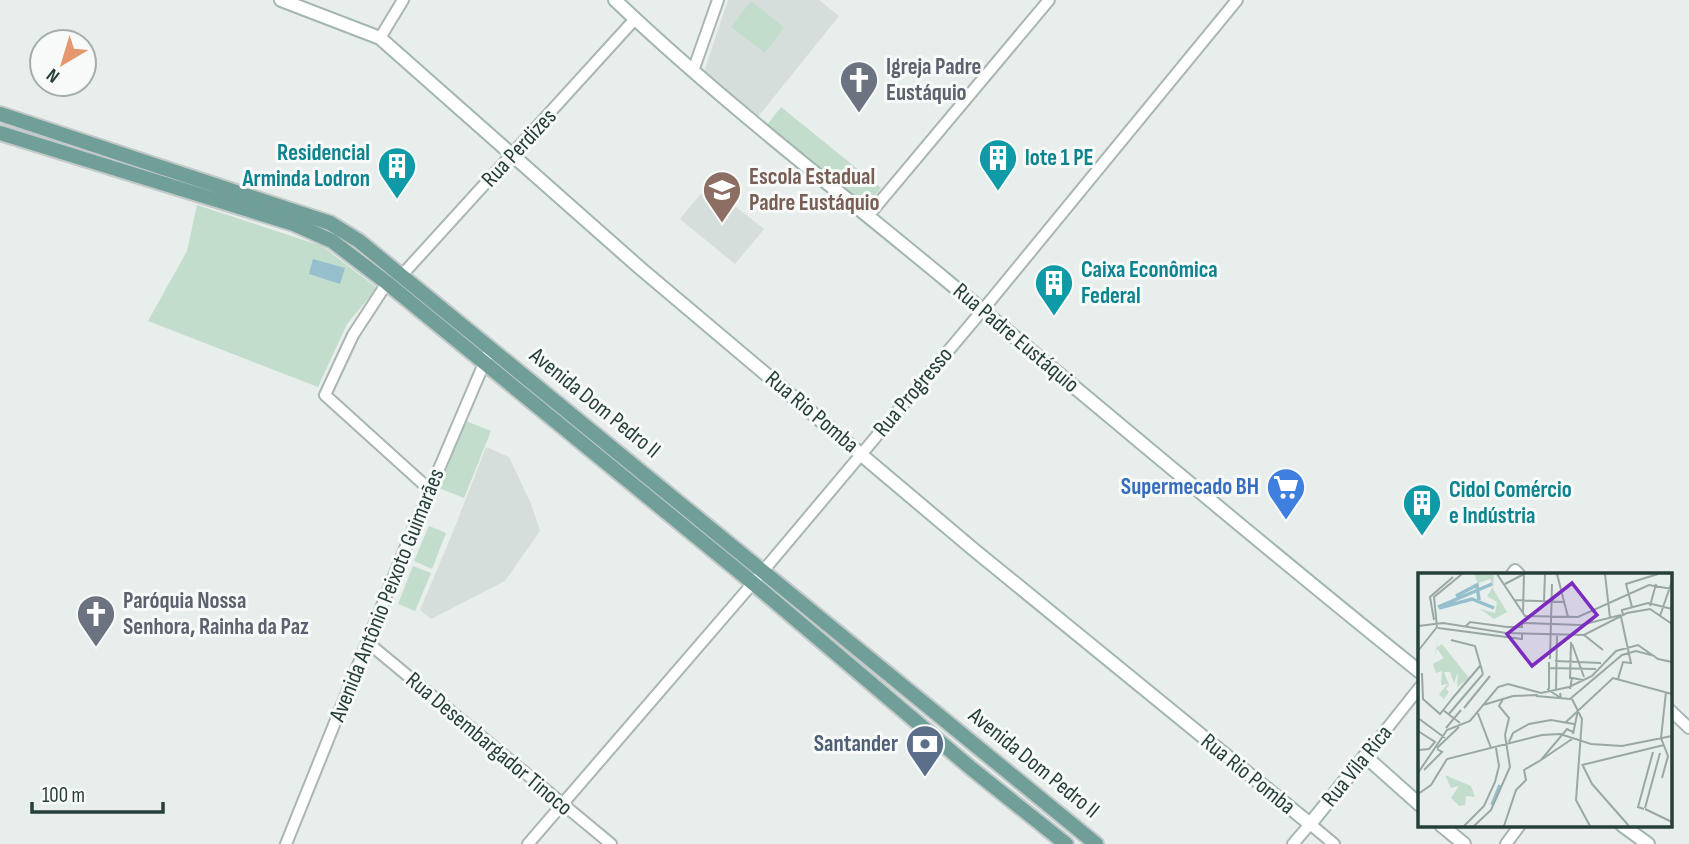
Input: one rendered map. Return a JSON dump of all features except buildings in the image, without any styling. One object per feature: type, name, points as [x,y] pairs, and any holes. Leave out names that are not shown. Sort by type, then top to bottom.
[{"type":"main road","name":"Rua Rio Pomba","points":[[281,0],[380,38],[639,268],[973,549],[1310,824]]},
{"type":"main road","name":"Rua Padre Eustáquio","points":[[615,0],[693,71],[1418,671]]},
{"type":"main road","name":"Avenida Dom Pedro II","points":[[0,114],[330,223],[359,241],[1096,844]]},
{"type":"main road","name":"Avenida Dom Pedro II","points":[[0,132],[294,224],[332,241],[753,583],[972,769],[1066,844]]},
{"type":"main road","name":"Rua Vila Rica","points":[[1310,824],[1365,757]]},
{"type":"main road","points":[[1365,757],[1418,804]]},
{"type":"main road","points":[[1442,826],[1464,844]]},
{"type":"main road","points":[[1623,826],[1648,844]]},
{"type":"street","points":[[380,38],[403,0]]},
{"type":"street","points":[[693,71],[718,0]]},
{"type":"street","points":[[868,216],[1049,0]]},
{"type":"street","name":"Rua Progresso","points":[[528,844],[753,583],[1237,0]]},
{"type":"street","name":"Rua Perdizes","points":[[402,275],[635,19]]},
{"type":"street","points":[[387,283],[352,335],[326,396],[430,490]]},
{"type":"street","name":"Avenida Antônio Peixoto Guimarães","points":[[286,844],[491,347]]},
{"type":"street","name":"Rua Desembargador Tinoco","points":[[368,642],[611,844]]},
{"type":"street","name":"Rua Vila Rica","points":[[1365,757],[1418,688]]},
{"type":"street","points":[[1672,712],[1689,727]]},
{"type":"street","name":"Rua Vila Rica","points":[[1293,844],[1310,824]]},
{"type":"street","name":"Rua Rio Pomba","points":[[1310,824],[1334,844]]},
{"type":"street","points":[[1506,844],[1519,826]]},
{"type":"shaded area","points":[[728,0],[819,0],[839,16],[757,118],[704,72]]},
{"type":"shaded area","name":"Escola Estadual Padre Eustáquio","points":[[708,185],[764,229],[735,264],[680,219]]},
{"type":"shaded area","points":[[486,447],[509,457],[531,504],[540,531],[505,581],[431,619],[420,610]]},
{"type":"green space","points":[[751,1],[784,27],[765,53],[731,27]]},
{"type":"green space","points":[[781,107],[881,188],[866,207],[767,125]]},
{"type":"green space","points":[[197,205],[322,246],[377,288],[347,324],[318,387],[148,321],[187,251]]},
{"type":"green space","points":[[466,421],[491,431],[464,498],[439,488]]},
{"type":"green space","points":[[429,526],[446,533],[432,569],[414,561]]},
{"type":"green space","points":[[413,566],[431,573],[415,611],[398,604]]},
{"type":"water","points":[[313,259],[345,268],[340,284],[309,274]]},
{"type":"place","name":"Igreja Padre Eustáquio","points":[[859,114]]},
{"type":"place","name":"lote 1 PE","points":[[998,192]]},
{"type":"place","name":"Residencial Arminda Lodron","points":[[397,200]]},
{"type":"place","name":"Escola Estadual Padre Eustáquio","points":[[722,224]]},
{"type":"place","name":"Caixa Econômica Federal","points":[[1054,317]]},
{"type":"place","name":"Supermecado BH","points":[[1286,521]]},
{"type":"place","name":"Cidol Comércio e Indústria","points":[[1422,537]]},
{"type":"place","name":"Paróquia Nossa Senhora, Rainha da Paz","points":[[96,648]]},
{"type":"place","name":"Santander","points":[[925,778]]}]
